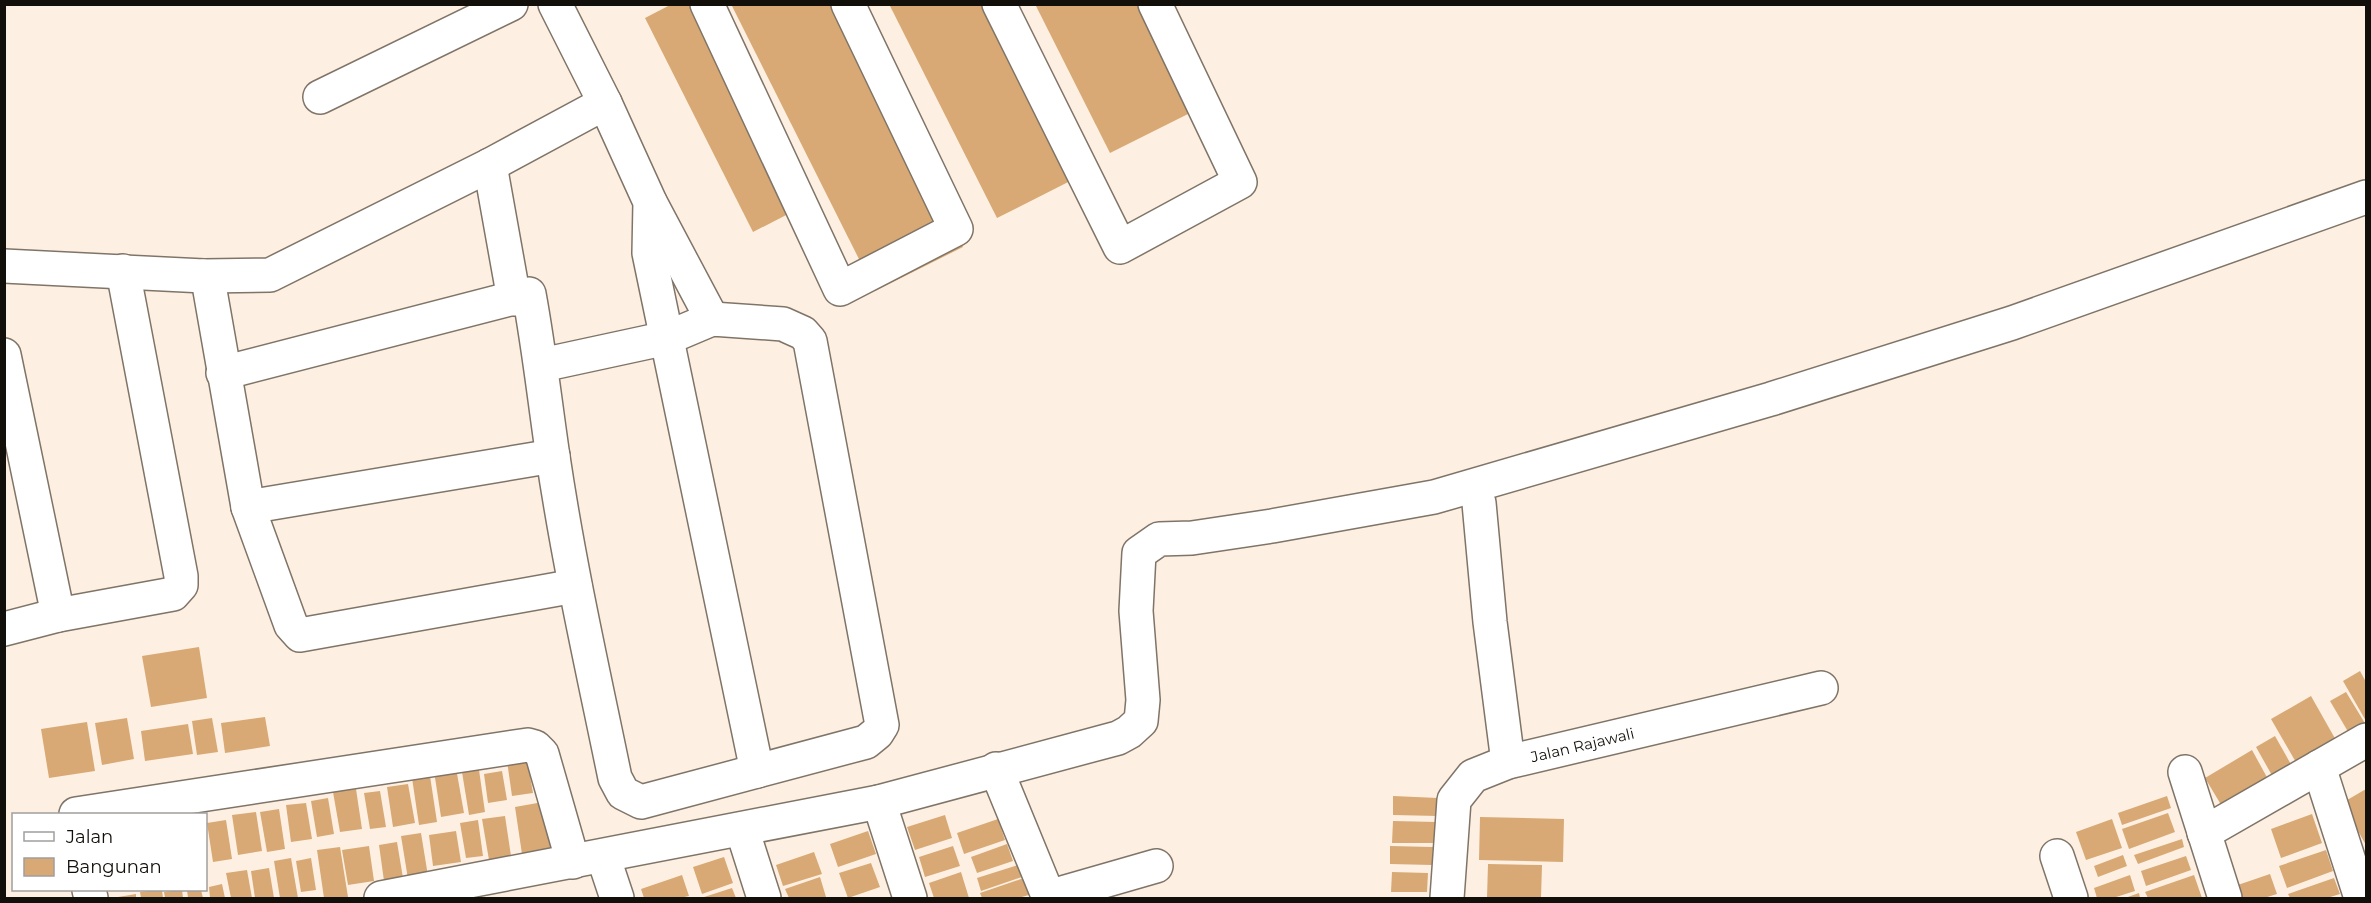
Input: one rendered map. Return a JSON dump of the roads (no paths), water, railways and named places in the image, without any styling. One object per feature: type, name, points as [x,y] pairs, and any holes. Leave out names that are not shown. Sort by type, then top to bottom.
[{"type":"street","points":[[320,97],[511,4]]},
{"type":"street","points":[[555,4],[605,103],[650,202],[712,319]]},
{"type":"street","points":[[706,4],[840,289],[956,229],[848,4]]},
{"type":"street","points":[[999,4],[1120,247],[1240,182],[1155,4]]},
{"type":"street","points":[[4,266],[204,276],[270,275],[490,165],[605,103]]},
{"type":"street","points":[[490,165],[514,299]]},
{"type":"street","points":[[381,898],[467,890],[588,859],[879,801],[1118,738],[1141,721],[1143,700],[1136,611],[1138,553],[1159,539],[1192,538],[1261,528],[1434,496],[1771,399],[2012,323],[2367,197]]},
{"type":"street","points":[[650,202],[649,253],[757,771]]},
{"type":"street","points":[[4,630],[58,615],[173,594],[181,585],[123,271]]},
{"type":"street","points":[[204,276],[209,285],[248,507],[291,625],[300,635],[575,586]]},
{"type":"street","points":[[223,373],[530,294],[542,365],[553,456],[575,586],[615,778],[622,793],[641,801],[866,742],[878,733],[882,725],[810,341],[803,333],[783,324],[712,319],[667,338],[542,365]]},
{"type":"street","points":[[4,355],[58,615]]},
{"type":"street","points":[[248,507],[553,456]]},
{"type":"street","points":[[1479,503],[1490,622],[1508,762]]},
{"type":"street","name":"Jalan Rajawali","points":[[1447,898],[1454,800],[1473,776],[1508,762],[1821,688]]},
{"type":"street","points":[[2204,833],[2367,740]]},
{"type":"street","points":[[83,813],[528,745],[535,747],[542,754],[588,859],[617,898]]},
{"type":"street","points":[[2319,767],[2361,898]]},
{"type":"street","points":[[996,769],[1048,898],[1156,866]]},
{"type":"street","points":[[2185,772],[2225,898]]},
{"type":"street","points":[[879,801],[910,898]]},
{"type":"street","points":[[742,829],[764,898]]},
{"type":"street","points":[[2057,856],[2071,898]]}]
